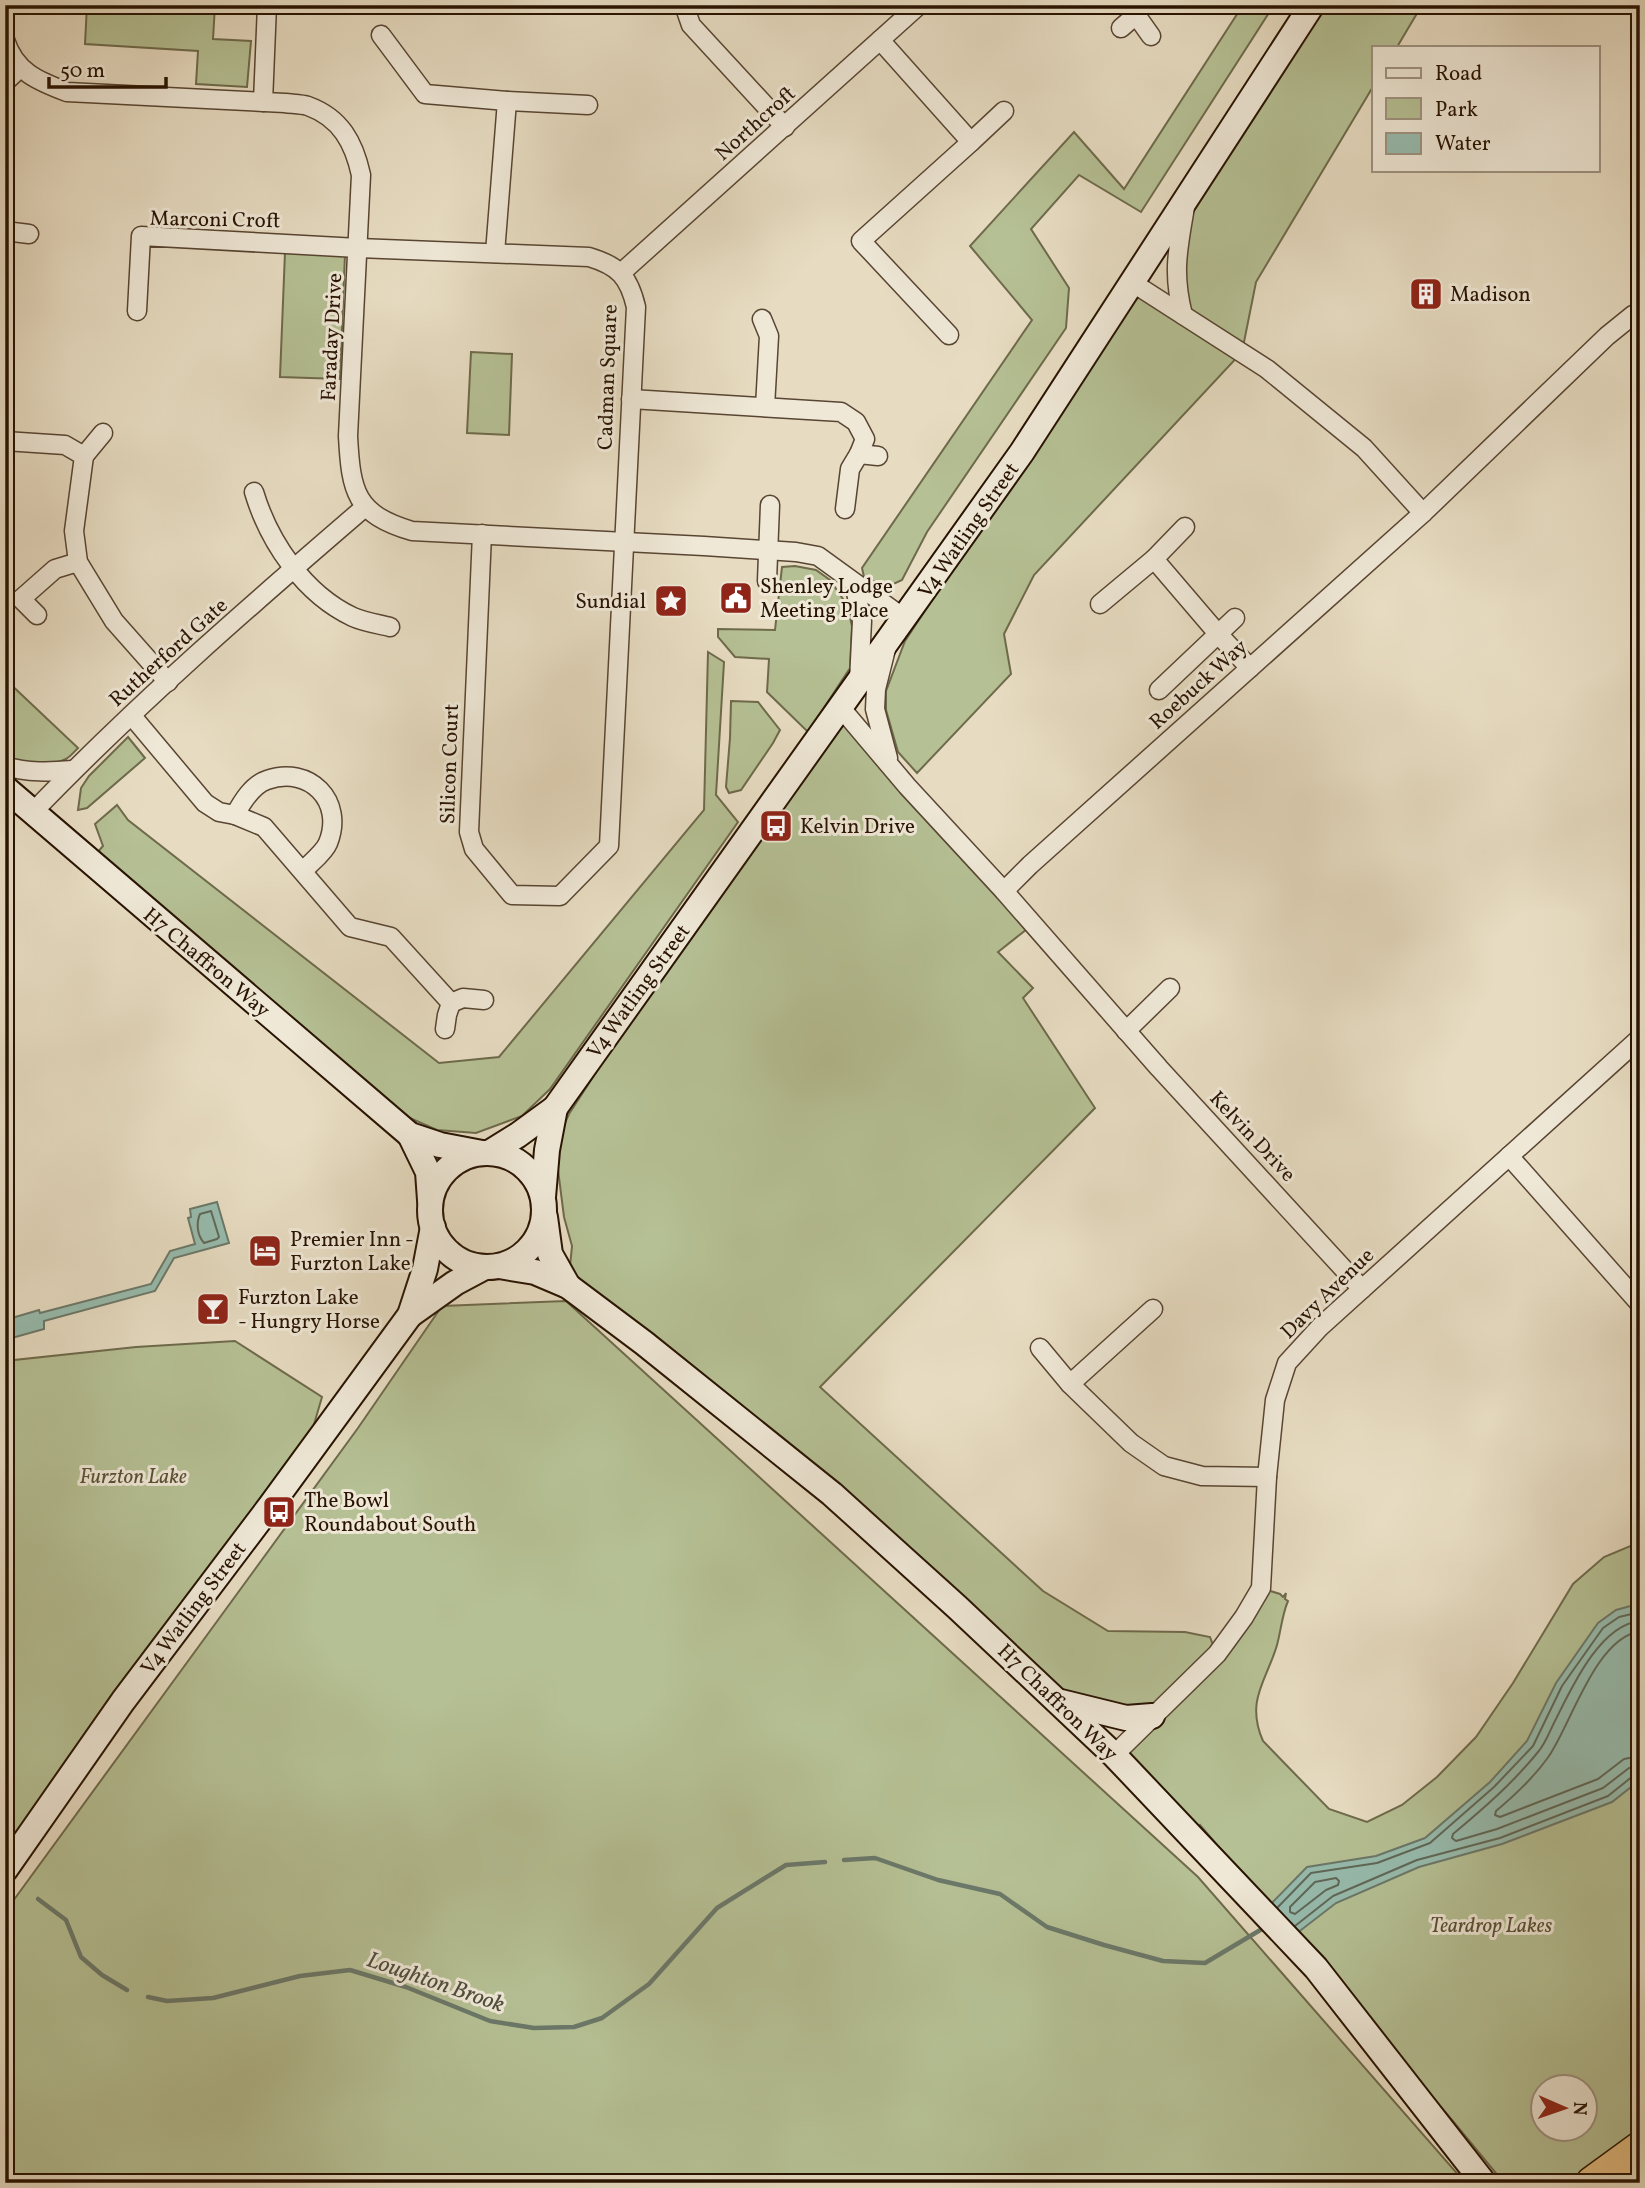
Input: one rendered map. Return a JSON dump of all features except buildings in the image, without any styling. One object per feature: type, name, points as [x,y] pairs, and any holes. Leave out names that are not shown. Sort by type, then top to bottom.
[{"type":"highway","points":[[1592,2183],[1640,2148]]},
{"type":"street","points":[[262,102],[267,5]]},
{"type":"street","points":[[684,5],[691,25],[785,127]]},
{"type":"street","name":"Northcroft","points":[[621,274],[919,5]]},
{"type":"street","name":"V4 Watling Street","points":[[485,1153],[518,1135],[555,1108],[1023,452],[1312,5]]},
{"type":"street","points":[[1121,28],[1133,10],[1151,36]]},
{"type":"street","points":[[381,35],[425,94],[588,105]]},
{"type":"street","points":[[5,40],[20,68],[5,82]]},
{"type":"street","points":[[880,40],[971,142]]},
{"type":"street","name":"Faraday Drive","points":[[20,68],[47,84],[68,92],[308,106],[337,123],[355,149],[361,175],[348,436],[356,491],[365,507]]},
{"type":"street","points":[[495,253],[507,101]]},
{"type":"street","points":[[949,335],[856,236],[971,142],[1004,111]]},
{"type":"street","points":[[1183,315],[1177,293],[1175,266],[1186,200]]},
{"type":"street","points":[[5,231],[29,234]]},
{"type":"street","name":"Marconi Croft","points":[[137,311],[141,236],[358,248]]},
{"type":"street","name":"Cadman Square","points":[[358,248],[589,257],[609,263],[621,274],[631,289],[636,307],[624,543]]},
{"type":"street","points":[[1133,283],[1266,369],[1364,448],[1423,513]]},
{"type":"street","name":"Roebuck Way","points":[[1004,891],[1423,513],[1607,336],[1633,315],[1640,314]]},
{"type":"street","points":[[762,318],[769,336],[765,407]]},
{"type":"street","points":[[631,398],[841,412],[856,422],[865,439],[850,469],[845,509]]},
{"type":"street","points":[[103,433],[84,456],[74,531],[78,562],[114,621],[168,682]]},
{"type":"street","points":[[5,441],[65,445],[84,456]]},
{"type":"street","points":[[859,454],[878,456]]},
{"type":"street","points":[[254,492],[261,514],[275,541],[306,582],[326,600],[354,618],[390,627]]},
{"type":"street","points":[[767,581],[768,505]]},
{"type":"street","points":[[365,507],[387,524],[412,531],[818,556],[905,619]]},
{"type":"street","name":"Rutherford Gate","points":[[40,819],[74,770],[294,568],[365,507]]},
{"type":"street","points":[[1100,604],[1153,559],[1185,527]]},
{"type":"street","name":"Silicon Court","points":[[482,534],[469,832],[474,849],[512,895],[560,896],[609,846],[624,543]]},
{"type":"street","points":[[1153,559],[1250,668]]},
{"type":"street","points":[[37,615],[21,599],[55,569],[78,562]]},
{"type":"street","points":[[855,583],[862,621],[859,684]]},
{"type":"street","points":[[1159,690],[1235,618]]},
{"type":"street","name":"Kelvin Drive","points":[[888,643],[876,689],[875,709],[889,763]]},
{"type":"street","name":"Kelvin Drive","points":[[841,708],[907,786],[1004,891],[1126,1031],[1362,1289]]},
{"type":"street","points":[[132,716],[205,803],[219,812],[235,815],[264,827],[350,927],[391,937],[452,1003]]},
{"type":"street","points":[[5,766],[21,771],[74,770]]},
{"type":"street","points":[[235,815],[245,797],[265,780],[291,775],[313,783],[327,798],[334,820],[327,845],[303,871]]},
{"type":"street","name":"H7 Chaffron Way","points":[[5,788],[410,1135],[440,1145],[485,1153]]},
{"type":"street","points":[[5,802],[40,819]]},
{"type":"street","points":[[1126,1031],[1170,988]]},
{"type":"street","points":[[444,1029],[452,1003],[463,998],[484,1000]]},
{"type":"street","name":"Davy Avenue","points":[[1114,1755],[1217,1654],[1261,1588],[1267,1477],[1275,1401],[1287,1363],[1320,1327],[1640,1038]]},
{"type":"street","name":"V4 Watling Street","points":[[544,1203],[547,1150],[555,1108]]},
{"type":"street","name":"H7 Chaffron Way","points":[[410,1135],[428,1172],[432,1215]]},
{"type":"street","points":[[485,1153],[513,1159],[523,1165],[532,1174],[544,1203],[542,1225],[527,1251],[514,1260],[492,1266],[468,1263],[453,1255],[441,1242],[432,1215],[436,1185],[447,1169],[463,1158],[485,1153]]},
{"type":"street","points":[[1509,1156],[1640,1304]]},
{"type":"street","name":"H7 Chaffron Way","points":[[544,1203],[550,1254],[568,1286]]},
{"type":"street","name":"V4 Watling Street","points":[[5,1870],[123,1700],[410,1315],[425,1269],[432,1215]]},
{"type":"street","name":"V4 Watling Street","points":[[410,1315],[455,1283],[492,1266]]},
{"type":"street","name":"H7 Chaffron Way","points":[[492,1266],[535,1272],[568,1286],[644,1343],[832,1494],[957,1606],[1114,1755],[1316,1968],[1480,2178]]},
{"type":"street","points":[[1070,1384],[1153,1309]]},
{"type":"street","points":[[1040,1348],[1070,1384],[1131,1443],[1164,1466],[1202,1476],[1267,1477]]},
{"type":"street","points":[[1057,1701],[1126,1718],[1152,1716]]},
{"type":"green space","points":[[87,5],[215,5],[213,39],[251,41],[247,87],[196,84],[198,51],[85,44]]},
{"type":"green space","points":[[1243,5],[1274,5],[1141,212],[1079,175],[1031,229],[1069,288],[1066,328],[927,532],[902,580],[887,587],[864,577],[862,568],[1032,320],[970,246],[1074,132],[1124,189]]},
{"type":"green space","points":[[1312,5],[1422,5],[1398,46],[1372,46],[1372,88],[1256,282],[1242,352],[1034,575],[1004,634],[1011,674],[917,773],[898,752],[886,710],[886,691],[905,641],[977,532],[1133,283],[1182,314],[1186,200]]},
{"type":"green space","points":[[285,252],[345,254],[340,379],[280,377]]},
{"type":"green space","points":[[471,352],[512,354],[509,435],[467,433]]},
{"type":"green space","points":[[795,566],[816,570],[830,580],[847,605],[852,626],[850,668],[808,732],[767,692],[769,659],[735,657],[718,637],[718,629],[775,630],[782,567]]},
{"type":"green space","points":[[708,652],[724,662],[716,795],[738,822],[550,1089],[522,1116],[476,1133],[437,1130],[403,1115],[97,853],[103,846],[95,824],[117,805],[128,820],[439,1063],[499,1057],[704,810]]},
{"type":"green space","points":[[5,679],[78,748],[69,757],[59,762],[43,764],[5,756]]},
{"type":"green space","points":[[731,701],[758,702],[780,730],[741,790],[729,793],[726,787]]},
{"type":"green space","points":[[841,708],[1032,925],[998,952],[1033,988],[1023,998],[1095,1108],[820,1387],[1043,1591],[1108,1631],[1185,1632],[1210,1637],[1216,1653],[1261,1588],[1283,1597],[1286,1593],[1285,1599],[1288,1601],[1277,1645],[1257,1702],[1258,1727],[1263,1741],[1329,1809],[1367,1822],[1402,1805],[1437,1777],[1476,1737],[1513,1683],[1573,1584],[1604,1557],[1640,1542],[1640,2148],[1592,2183],[1504,2183],[1200,1825],[1190,1834],[1114,1755],[1151,1717],[1057,1701],[957,1607],[568,1286],[572,1246],[564,1217],[557,1162],[558,1138],[569,1114],[756,826]]},
{"type":"green space","points":[[128,737],[145,758],[87,808],[78,810],[81,788],[89,776]]},
{"type":"green space","points":[[566,1301],[1198,1877],[1462,2179],[1457,2183],[5,2183],[5,1912],[358,1428],[442,1306]]},
{"type":"green space","name":"Furzton Lake","points":[[235,1341],[322,1397],[303,1462],[5,1870],[5,1361],[136,1347]]},
{"type":"water","points":[[217,1202],[229,1243],[174,1258],[155,1291],[44,1321],[44,1329],[5,1340],[5,1320],[151,1284],[170,1251],[195,1244],[188,1218],[191,1217],[190,1209]]},
{"type":"water","name":"Teardrop Lakes","points":[[1640,1605],[1640,1780],[1612,1802],[1502,1844],[1419,1867],[1336,1903],[1292,1937],[1265,1910],[1307,1867],[1376,1856],[1425,1838],[1490,1782],[1527,1741],[1556,1683],[1598,1623],[1616,1610]]},
{"type":"waterway","name":"Loughton Brook","points":[[844,1860],[875,1858],[938,1880],[1000,1894],[1047,1927],[1163,1961],[1205,1963],[1267,1926]]},
{"type":"waterway","name":"Loughton Brook","points":[[148,1997],[167,2001],[213,1998],[300,1976],[350,1970],[406,1987],[490,2021],[534,2028],[574,2027],[602,2018],[649,1984],[717,1908],[786,1865],[825,1862]]},
{"type":"waterway","name":"Loughton Brook","points":[[38,1899],[66,1920],[81,1957],[102,1975],[127,1990]]},
{"type":"place","name":"Madison","points":[[1426,294]]},
{"type":"place","name":"Shenley Lodge Meeting Place","points":[[736,598]]},
{"type":"place","name":"Sundial","points":[[671,601]]},
{"type":"place","name":"Kelvin Drive","points":[[776,826]]},
{"type":"place","name":"Premier Inn - Furzton Lake","points":[[265,1251]]},
{"type":"place","name":"Furzton Lake - Hungry Horse","points":[[213,1309]]},
{"type":"place","name":"The Bowl Roundabout South","points":[[279,1512]]}]
